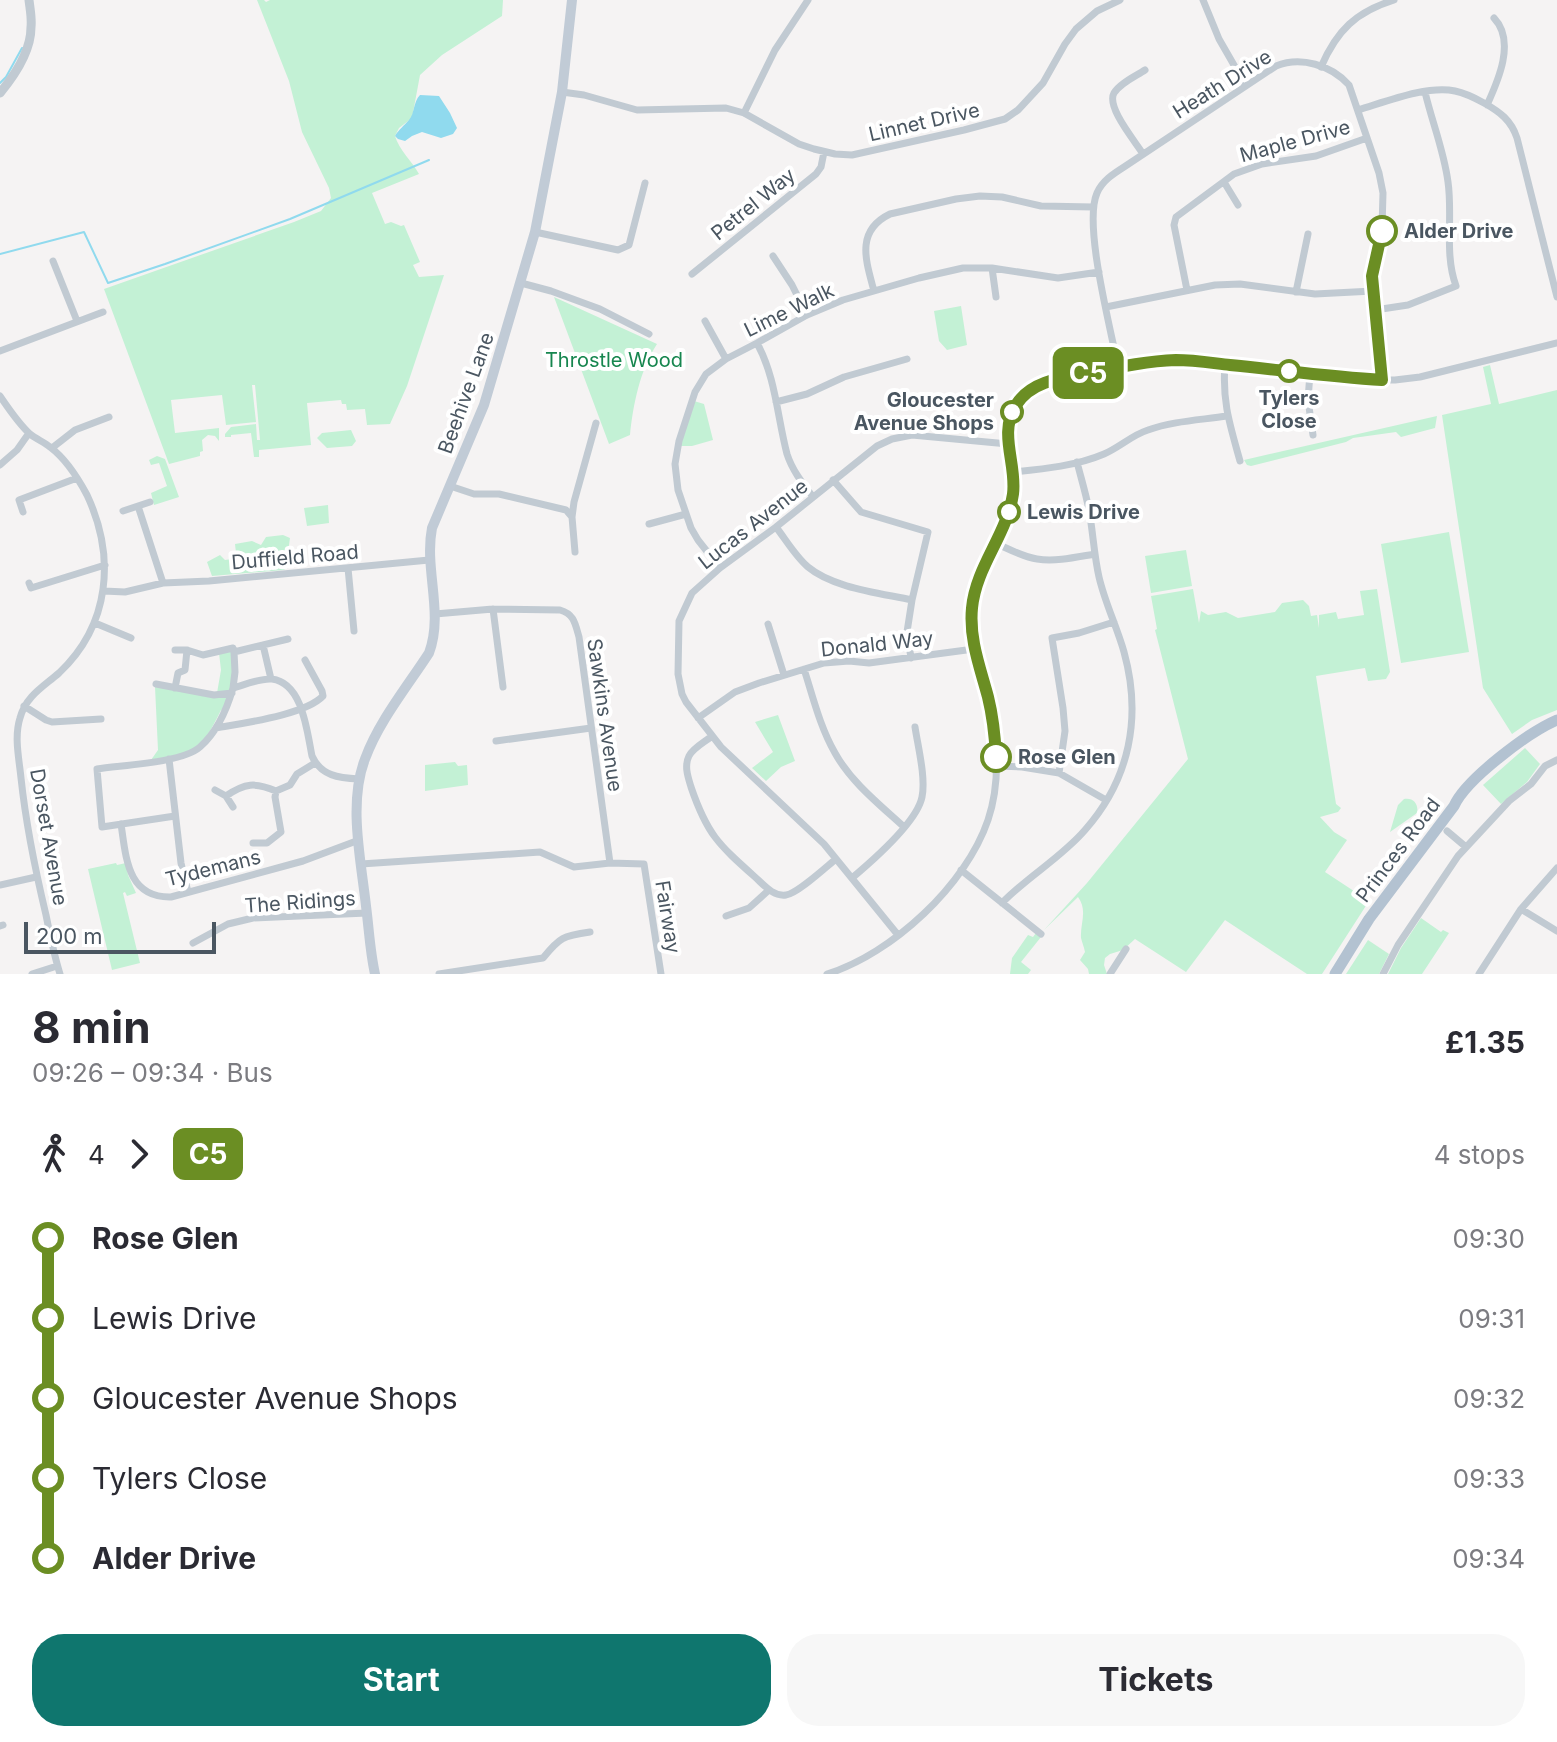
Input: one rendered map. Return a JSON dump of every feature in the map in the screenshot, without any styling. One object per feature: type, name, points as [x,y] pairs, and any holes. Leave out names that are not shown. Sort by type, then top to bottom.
[{"type":"main road","name":"Beehive Lane","points":[[375,974],[359,840],[356,799],[359,779],[378,732],[432,645],[435,614],[428,544],[484,405],[535,232],[562,92],[572,0]]},
{"type":"main road","name":"Princes Road","points":[[1335,974],[1382,894],[1445,809],[1511,749],[1557,720]]},
{"type":"street","points":[[0,93],[29,45],[29,0]]},
{"type":"street","points":[[744,113],[775,50],[808,0]]},
{"type":"street","name":"Linnet Drive","points":[[824,152],[852,155],[1005,119],[1018,110],[1043,83],[1076,29],[1097,11],[1120,0]]},
{"type":"street","points":[[1203,0],[1219,39],[1246,86]]},
{"type":"street","points":[[1382,380],[1373,265],[1382,228],[1382,183],[1349,85],[1336,73],[1321,67],[1345,27],[1364,12],[1394,0]]},
{"type":"street","points":[[1487,105],[1500,73],[1504,47],[1502,30],[1494,18]]},
{"type":"street","name":"Heath Drive","points":[[1093,207],[1096,194],[1106,179],[1246,86],[1285,63],[1303,62],[1321,67]]},
{"type":"street","points":[[1143,154],[1114,110],[1112,99],[1119,87],[1145,70]]},
{"type":"street","points":[[1358,110],[1446,89],[1500,113],[1514,131],[1557,297]]},
{"type":"street","points":[[562,92],[637,110],[726,108],[744,113],[799,144],[824,152]]},
{"type":"street","points":[[1375,310],[1408,305],[1456,286],[1451,268],[1448,178],[1425,92]]},
{"type":"street","name":"Maple Drive","points":[[1187,290],[1174,225],[1176,217],[1234,174],[1262,164],[1316,156],[1367,138]]},
{"type":"street","name":"Petrel Way","points":[[692,274],[816,174],[824,152]]},
{"type":"street","points":[[1224,182],[1238,205]]},
{"type":"street","points":[[535,232],[618,250],[629,245],[645,183]]},
{"type":"street","points":[[874,291],[866,262],[866,243],[873,227],[890,214],[980,196],[1002,197],[1041,206],[1093,207],[1093,234],[1118,367]]},
{"type":"street","points":[[1296,292],[1308,234]]},
{"type":"street","points":[[773,256],[807,315]]},
{"type":"street","points":[[53,261],[77,321]]},
{"type":"street","name":"Lime Walk","points":[[720,568],[691,528],[678,490],[675,464],[695,392],[706,374],[726,359],[807,315],[874,291],[963,268],[992,268],[1058,278],[1099,272]]},
{"type":"street","points":[[992,268],[996,297]]},
{"type":"street","points":[[521,283],[600,309],[649,334]]},
{"type":"street","points":[[1106,307],[1215,285],[1240,284],[1315,294],[1373,291]]},
{"type":"street","points":[[1,347],[103,312]]},
{"type":"street","points":[[705,321],[726,359]]},
{"type":"street","points":[[757,343],[770,370],[788,456],[801,482],[813,497]]},
{"type":"street","points":[[827,974],[874,952],[930,907],[973,853],[988,820],[997,766],[995,735],[974,649],[971,621],[974,594],[982,571],[1010,512],[1013,472],[1007,430],[1015,405],[1027,392],[1048,381],[1175,360],[1382,380],[1420,377],[1557,343]]},
{"type":"street","points":[[776,402],[807,394],[844,377],[907,359]]},
{"type":"street","points":[[1225,364],[1223,392],[1240,461]]},
{"type":"street","points":[[1310,373],[1308,400],[1313,435]]},
{"type":"street","points":[[0,396],[29,433],[52,448],[77,478],[93,511],[105,565],[104,591],[95,623],[75,655],[24,706],[52,722],[101,719]]},
{"type":"street","points":[[1013,472],[1043,469],[1104,454],[1135,435],[1170,424],[1227,416]]},
{"type":"street","points":[[52,448],[75,430],[109,417]]},
{"type":"street","points":[[575,552],[574,502],[596,423]]},
{"type":"street","points":[[0,465],[17,450],[29,433]]},
{"type":"street","name":"Lucas Avenue","points":[[898,935],[824,844],[729,756],[686,702],[679,681],[679,621],[692,593],[720,568],[877,446],[912,435],[1008,444]]},
{"type":"street","points":[[1002,903],[1033,874],[1064,852],[1086,829],[1115,785],[1131,738],[1133,712],[1125,653],[1099,577],[1077,462]]},
{"type":"street","points":[[23,512],[19,500],[77,478]]},
{"type":"street","points":[[833,480],[861,512],[928,532],[907,632],[911,658]]},
{"type":"street","points":[[450,486],[474,494],[499,494],[566,510],[572,517]]},
{"type":"street","points":[[123,511],[150,502]]},
{"type":"street","points":[[138,506],[163,583]]},
{"type":"street","points":[[649,524],[686,514]]},
{"type":"street","points":[[776,527],[806,566],[823,577],[912,600]]},
{"type":"street","points":[[995,543],[1037,559],[1095,554]]},
{"type":"street","name":"Duffield Road","points":[[104,591],[125,592],[163,583],[429,560]]},
{"type":"street","points":[[31,588],[105,565]]},
{"type":"street","points":[[348,568],[354,631]]},
{"type":"street","points":[[493,609],[503,687]]},
{"type":"street","name":"Sawkins Avenue","points":[[435,614],[493,609],[560,610],[574,619],[610,863]]},
{"type":"street","points":[[1059,773],[1065,731],[1052,638],[1114,622]]},
{"type":"street","points":[[95,623],[131,638]]},
{"type":"street","points":[[768,624],[784,675]]},
{"type":"street","points":[[234,652],[288,639]]},
{"type":"street","points":[[263,645],[271,679]]},
{"type":"street","points":[[175,650],[203,655],[233,648],[235,672],[232,690],[216,728],[199,749],[185,756],[97,769],[102,827],[175,816]]},
{"type":"street","name":"Donald Way","points":[[698,718],[735,692],[824,663],[869,663],[974,649]]},
{"type":"street","points":[[175,688],[178,673],[185,670],[187,650]]},
{"type":"street","points":[[216,728],[301,709],[321,700],[323,696],[305,660]]},
{"type":"street","points":[[804,669],[816,710],[835,754],[864,791],[904,827]]},
{"type":"street","points":[[156,684],[214,695],[271,679],[291,689],[301,709],[315,763],[325,773],[359,779]]},
{"type":"street","name":"Dorset Avenue","points":[[24,706],[17,728],[23,801],[36,877],[59,970]]},
{"type":"street","points":[[852,878],[904,827],[922,799],[923,782],[915,727]]},
{"type":"street","points":[[496,741],[591,728]]},
{"type":"street","points":[[712,736],[692,751],[686,765],[705,823],[720,844],[769,890],[781,895],[791,894],[836,859]]},
{"type":"street","points":[[169,759],[181,863],[188,892]]},
{"type":"street","points":[[1383,974],[1398,945],[1451,865],[1509,801],[1531,784],[1545,766],[1557,760]]},
{"type":"street","points":[[226,796],[240,786],[256,784],[276,791],[290,785],[297,774],[315,763]]},
{"type":"street","points":[[997,766],[1059,773],[1106,800]]},
{"type":"street","points":[[215,790],[226,796],[233,807]]},
{"type":"street","points":[[276,791],[281,832]]},
{"type":"street","name":"Tydemans","points":[[121,824],[131,874],[146,893],[160,897],[171,897],[303,861],[359,840]]},
{"type":"street","points":[[1447,831],[1466,847]]},
{"type":"street","points":[[281,832],[291,836]]},
{"type":"street","points":[[253,843],[267,843],[281,832]]},
{"type":"street","points":[[361,864],[540,852],[574,867],[610,863]]},
{"type":"street","name":"Fairway","points":[[610,863],[644,864],[661,974]]},
{"type":"street","points":[[1479,974],[1521,909],[1557,868]]},
{"type":"street","points":[[961,870],[1041,934]]},
{"type":"street","points":[[0,885],[36,877]]},
{"type":"street","points":[[726,916],[749,908],[769,890]]},
{"type":"street","points":[[1521,909],[1557,931]]},
{"type":"street","name":"The Ridings","points":[[193,943],[228,924],[253,918],[367,913]]},
{"type":"street","points":[[439,974],[543,958],[556,941],[590,932]]},
{"type":"street","points":[[1110,974],[1126,949]]},
{"type":"street","points":[[32,974],[59,970]]},
{"type":"green space","points":[[257,0],[503,0],[502,16],[442,55],[420,75],[412,118],[399,128],[395,136],[419,174],[372,193],[385,224],[404,225],[420,262],[413,265],[419,277],[444,275],[407,386],[390,424],[367,425],[365,409],[347,410],[341,400],[307,403],[311,445],[259,450],[259,457],[254,457],[251,433],[225,437],[231,427],[256,424],[257,440],[260,440],[255,385],[252,385],[256,422],[226,425],[222,395],[171,400],[175,433],[219,428],[219,441],[215,436],[208,435],[202,440],[200,456],[169,464],[104,289],[294,222],[321,211],[331,198],[302,132],[289,81]]},
{"type":"green space","name":"Throstle Wood","points":[[554,297],[657,344],[638,388],[630,435],[609,444]]},
{"type":"green space","points":[[961,306],[967,345],[947,350],[939,341],[934,311]]},
{"type":"green space","points":[[1490,365],[1499,404],[1557,390],[1557,710],[1532,720],[1512,734],[1483,688],[1442,415],[1491,404],[1483,367]]},
{"type":"green space","points":[[694,401],[704,404],[713,440],[680,446]]},
{"type":"green space","points":[[1437,416],[1435,428],[1401,437],[1396,432],[1353,438],[1251,466],[1244,460]]},
{"type":"green space","points":[[351,430],[356,441],[352,446],[327,448],[317,438],[322,433]]},
{"type":"green space","points":[[157,456],[165,459],[179,497],[154,505],[151,493],[167,486],[159,463],[151,465],[149,460]]},
{"type":"green space","points":[[328,505],[329,523],[307,526],[304,508]]},
{"type":"green space","points":[[1449,532],[1469,652],[1401,663],[1381,544]]},
{"type":"green space","points":[[283,535],[290,538],[284,570],[212,576],[207,562],[220,555],[225,560],[232,559],[236,553],[235,544],[252,541],[261,545],[266,537]]},
{"type":"green space","points":[[1186,550],[1192,586],[1151,593],[1145,556]]},
{"type":"green space","points":[[1193,589],[1199,623],[1201,611],[1208,615],[1226,612],[1238,618],[1275,612],[1282,603],[1303,600],[1309,606],[1311,616],[1317,615],[1319,628],[1319,615],[1336,612],[1338,619],[1364,615],[1360,591],[1377,589],[1390,672],[1386,679],[1368,681],[1365,668],[1316,676],[1336,804],[1341,808],[1338,812],[1320,817],[1347,840],[1325,872],[1369,901],[1322,974],[1307,974],[1225,920],[1186,972],[1135,939],[1123,950],[1105,958],[1107,974],[1089,974],[1080,960],[1085,952],[1081,938],[1083,907],[1078,897],[1044,930],[1087,883],[1188,759],[1155,630],[1151,596]]},
{"type":"green space","points":[[228,651],[233,660],[231,691],[217,693],[221,670],[219,653]]},
{"type":"green space","points":[[155,687],[229,696],[202,742],[178,755],[151,760],[158,750]]},
{"type":"green space","points":[[778,715],[795,761],[781,767],[766,781],[752,768],[773,752],[755,722]]},
{"type":"green space","points":[[1525,748],[1540,764],[1527,782],[1501,804],[1483,785]]},
{"type":"green space","points":[[455,762],[458,766],[467,765],[468,785],[425,791],[425,765]]},
{"type":"green space","points":[[1404,799],[1415,802],[1417,813],[1390,832],[1398,805]]},
{"type":"green space","points":[[126,863],[136,893],[127,896],[123,893],[140,963],[112,970],[88,869]]},
{"type":"green space","points":[[1421,918],[1441,932],[1449,933],[1422,974],[1388,974],[1401,948]]},
{"type":"green space","points":[[1036,933],[1041,937],[1021,962],[1031,970],[1028,974],[1010,974],[1012,958],[1028,935],[1033,937]]},
{"type":"green space","points":[[1368,940],[1389,954],[1379,974],[1346,974]]},
{"type":"water","points":[[420,95],[439,96],[457,128],[453,134],[441,138],[422,132],[405,141],[395,136],[411,117]]},
{"type":"waterway","points":[[0,83],[22,48]]},
{"type":"waterway","points":[[0,254],[84,232],[108,283],[290,219],[429,160]]},
{"type":"bus line","name":"C5","points":[[996,757],[992,717],[974,649],[971,621],[978,582],[1010,512],[1013,472],[1007,430],[1015,405],[1027,392],[1044,382],[1118,367],[1175,360],[1382,380],[1372,276],[1382,231]]},
{"type":"place","name":"Alder Drive","points":[[1382,231]]},
{"type":"place","name":"Tylers Close","points":[[1289,371]]},
{"type":"place","name":"Gloucester Avenue Shops","points":[[1012,412]]},
{"type":"place","name":"Lewis Drive","points":[[1009,512]]},
{"type":"place","name":"Rose Glen","points":[[996,757]]}]
